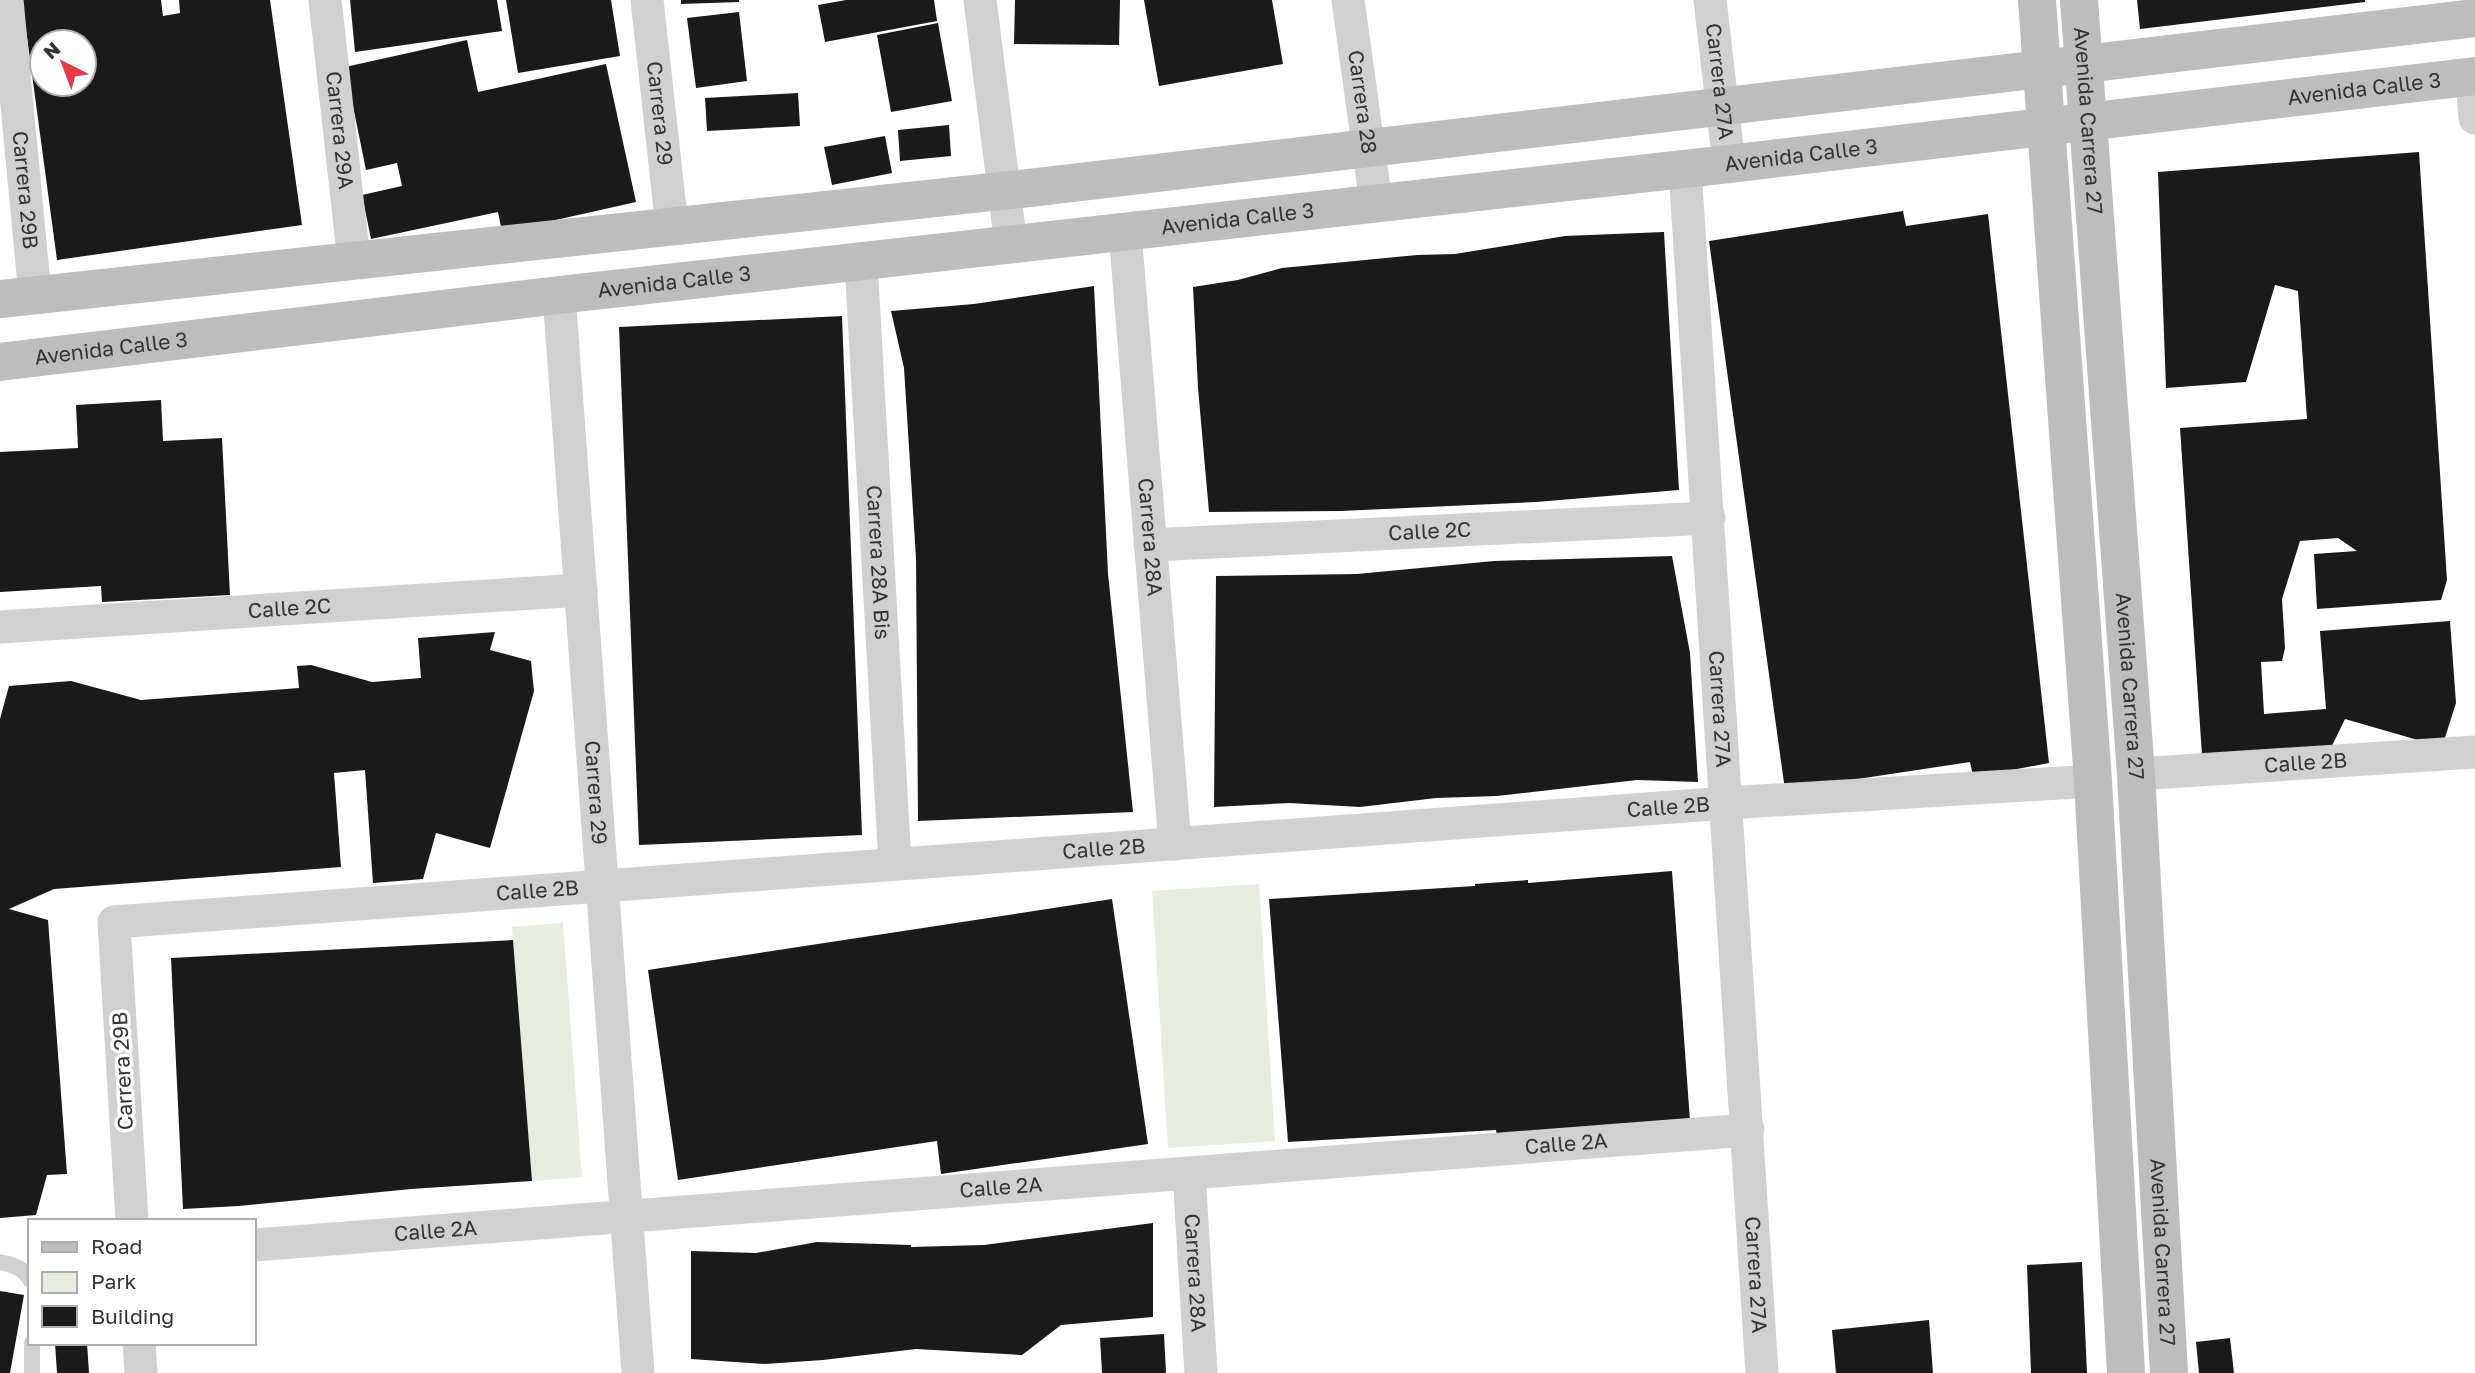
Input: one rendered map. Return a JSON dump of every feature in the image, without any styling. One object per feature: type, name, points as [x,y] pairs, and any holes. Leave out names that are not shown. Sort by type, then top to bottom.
[{"type":"street","name":"Carrera 29B","points":[[7,0],[17,297]]},
{"type":"street","name":"Carrera 29A","points":[[325,0],[354,261]]},
{"type":"street","name":"Carrera 29","points":[[647,0],[672,227]]},
{"type":"street","points":[[980,0],[1011,245]]},
{"type":"street","name":"Carrera 28","points":[[1348,0],[1376,204]]},
{"type":"street","name":"Carrera 27A","points":[[1710,0],[1729,164]]},
{"type":"street","name":"Avenida Carrera 27","points":[[2038,0],[2093,782],[2126,1373]]},
{"type":"street","name":"Avenida Carrera 27","points":[[2079,0],[2137,774],[2169,1373]]},
{"type":"street","points":[[17,297],[1004,191],[2475,18]]},
{"type":"street","points":[[2474,76],[2475,118]]},
{"type":"street","name":"Avenida Calle 3","points":[[0,362],[559,295],[1729,164],[2474,76]]},
{"type":"street","name":"Carrera 27A","points":[[1685,169],[1762,1373]]},
{"type":"street","name":"Carrera 28A","points":[[1125,232],[1175,844]]},
{"type":"street","name":"Carrera 28A Bis","points":[[861,262],[895,864]]},
{"type":"street","name":"Carrera 29","points":[[559,295],[638,1373]]},
{"type":"street","name":"Calle 2C","points":[[1150,545],[1709,518]]},
{"type":"street","name":"Calle 2C","points":[[0,627],[581,590]]},
{"type":"street","name":"Calle 2B","points":[[2137,774],[2475,752]]},
{"type":"street","name":"Calle 2B","points":[[114,922],[1727,803],[2093,782]]},
{"type":"street","name":"Carrera 29B","points":[[114,922],[132,1219]]},
{"type":"street","name":"Calle 2A","points":[[256,1245],[1748,1130]]},
{"type":"street","name":"Carrera 28A","points":[[1189,1173],[1201,1373]]},
{"type":"street","points":[[139,1345],[141,1373]]},
{"type":"lane","points":[[0,1262],[15,1265],[28,1275]]},
{"type":"lane","points":[[32,1345],[32,1373]]},
{"type":"green space","points":[[1259,884],[1275,1141],[1168,1148],[1152,891]]},
{"type":"green space","points":[[563,923],[582,1177],[532,1181],[512,927]]},
{"type":"building","points":[[22,0],[161,0],[163,16],[180,13],[179,0],[270,0],[302,225],[57,260],[35,98],[98,98],[98,28],[28,28],[28,45]]},
{"type":"building","points":[[350,0],[497,0],[502,31],[355,52]]},
{"type":"building","points":[[506,0],[611,0],[620,56],[518,73]]},
{"type":"building","points":[[681,0],[739,0],[739,2],[681,4]]},
{"type":"building","points":[[846,0],[934,0],[937,21],[825,42],[818,5]]},
{"type":"building","points":[[1015,0],[1120,0],[1119,45],[1014,44]]},
{"type":"building","points":[[1144,0],[1272,0],[1283,64],[1159,86]]},
{"type":"building","points":[[2137,0],[2365,0],[2365,2],[2140,29]]},
{"type":"building","points":[[739,12],[747,81],[696,88],[687,18]]},
{"type":"building","points":[[938,23],[952,101],[891,112],[877,35]]},
{"type":"building","points":[[467,40],[478,92],[606,64],[636,202],[502,232],[498,212],[371,239],[362,195],[402,186],[397,163],[366,170],[345,67]]},
{"type":"building","points":[[798,93],[800,126],[707,131],[705,98]]},
{"type":"building","points":[[949,125],[951,156],[900,161],[898,130]]},
{"type":"building","points":[[885,136],[892,173],[832,185],[824,147]]},
{"type":"building","points":[[2419,152],[2447,580],[2441,600],[2317,609],[2314,554],[2357,551],[2338,538],[2300,541],[2282,599],[2285,648],[2282,661],[2261,662],[2264,714],[2326,709],[2320,631],[2450,621],[2456,703],[2442,747],[2345,719],[2327,756],[2202,755],[2180,428],[2307,419],[2298,291],[2275,285],[2246,382],[2166,388],[2158,172]]},
{"type":"building","points":[[1903,211],[1906,226],[1988,214],[2049,763],[2012,770],[1975,785],[1970,762],[1785,790],[1709,241]]},
{"type":"building","points":[[1664,232],[1679,490],[1536,502],[1341,511],[1209,512],[1198,388],[1193,287],[1238,280],[1282,268],[1455,254],[1565,236]]},
{"type":"building","points":[[1094,286],[1108,574],[1133,812],[918,821],[916,558],[904,368],[891,311],[974,304]]},
{"type":"building","points":[[842,316],[862,835],[639,845],[619,327]]},
{"type":"building","points":[[161,400],[163,441],[222,438],[230,595],[102,602],[101,586],[0,592],[0,452],[78,448],[76,405]]},
{"type":"building","points":[[1672,556],[1690,653],[1698,782],[1637,780],[1497,796],[1436,798],[1360,807],[1289,803],[1214,807],[1216,576],[1357,574],[1494,561]]},
{"type":"building","points":[[495,632],[490,650],[531,661],[534,691],[490,848],[436,833],[423,879],[373,883],[365,770],[334,773],[341,867],[54,889],[9,909],[48,920],[67,1174],[47,1175],[36,1215],[0,1218],[0,719],[9,686],[71,681],[141,700],[299,688],[297,666],[311,665],[372,682],[421,678],[418,638]]},
{"type":"building","points":[[1672,871],[1690,1121],[1497,1136],[1496,1130],[1288,1142],[1269,899]]},
{"type":"building","points":[[1112,899],[1148,1144],[941,1174],[937,1141],[678,1180],[648,970]]},
{"type":"building","points":[[513,940],[532,1181],[183,1209],[171,958]]},
{"type":"building","points":[[1153,1223],[1153,1317],[1061,1325],[1022,1355],[916,1349],[765,1364],[691,1359],[691,1251],[756,1253],[817,1242],[911,1247],[984,1245]]},
{"type":"building","points":[[2082,1262],[2087,1373],[2031,1373],[2027,1265]]},
{"type":"building","points":[[0,1291],[24,1295],[10,1373],[0,1373]]},
{"type":"building","points":[[1929,1320],[1933,1373],[1836,1373],[1832,1330]]},
{"type":"building","points":[[1164,1334],[1166,1373],[1102,1373],[1100,1338]]},
{"type":"building","points":[[2230,1338],[2234,1373],[2199,1373],[2196,1342]]},
{"type":"building","points":[[55,1345],[87,1345],[89,1373],[57,1373]]}]
